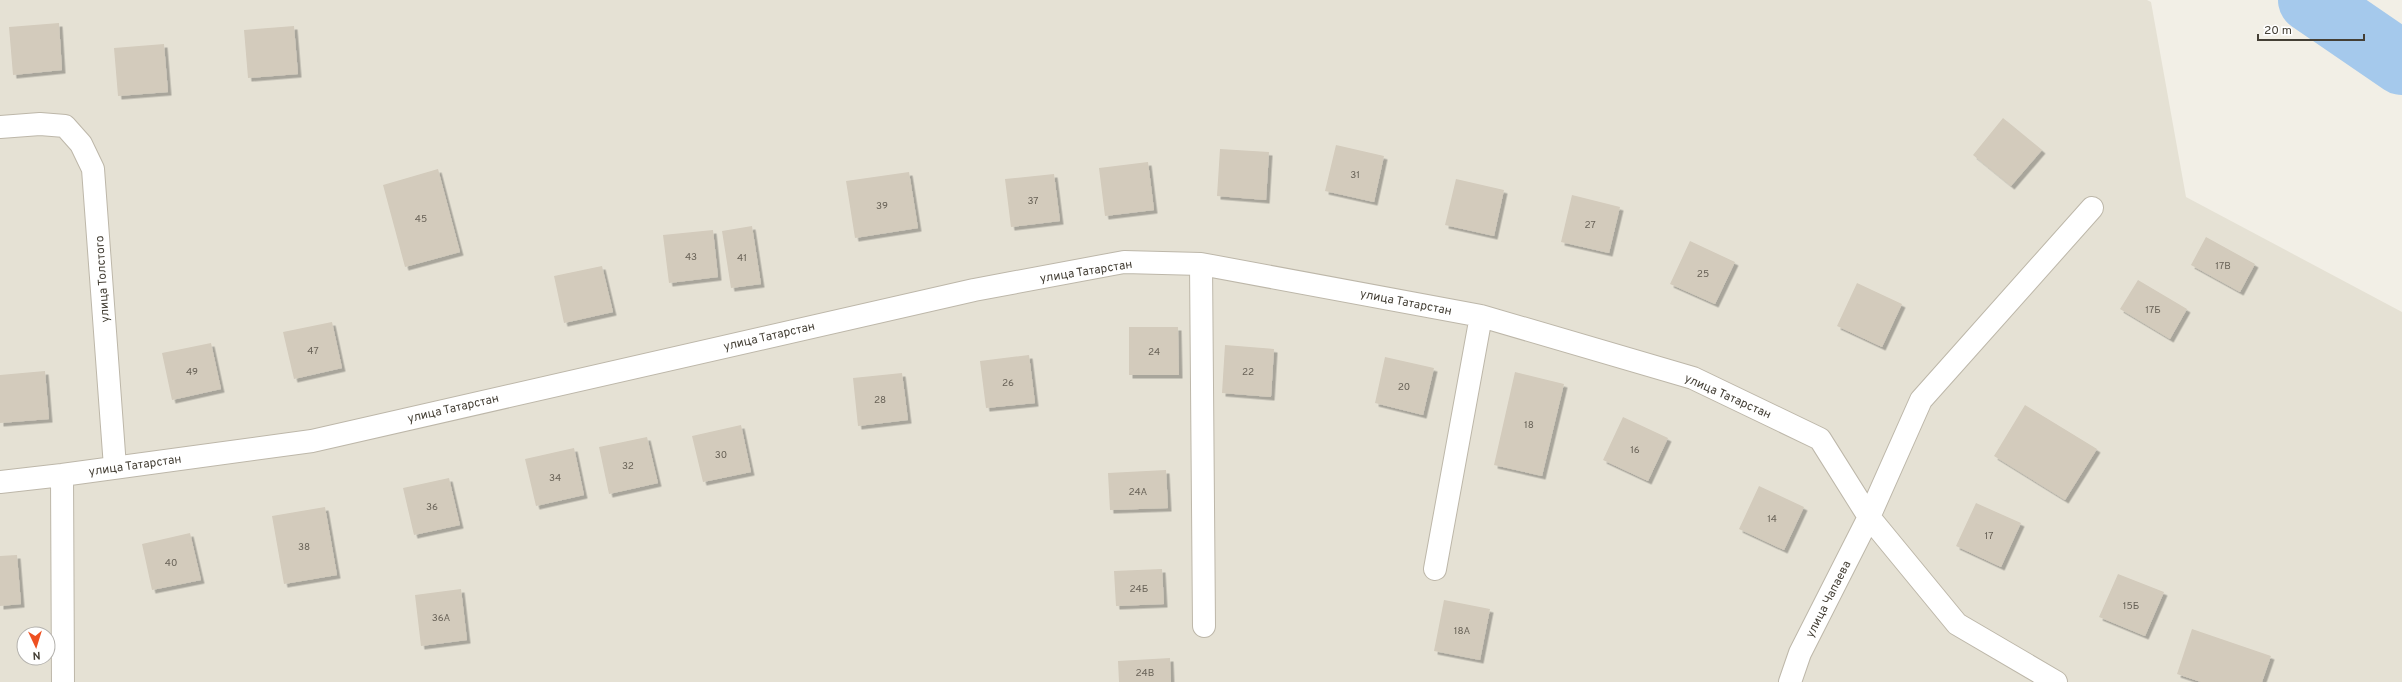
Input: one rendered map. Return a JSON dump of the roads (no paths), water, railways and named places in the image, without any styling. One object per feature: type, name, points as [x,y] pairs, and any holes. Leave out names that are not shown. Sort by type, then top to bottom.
[{"type":"street","name":"улица Толстого","points":[[0,127],[40,124],[65,126],[81,144],[93,169],[116,467]]},
{"type":"street","name":"улица Чапаева","points":[[1790,682],[1800,653],[1870,517],[1921,400],[2092,208]]},
{"type":"street","name":"улица Татарстан","points":[[0,482],[312,441],[974,290],[1124,262],[1202,264],[1481,316],[1693,378],[1820,439],[1870,517],[1957,624],[2056,682]]},
{"type":"street","points":[[1202,264],[1204,626]]},
{"type":"street","points":[[1435,569],[1481,316]]},
{"type":"street","points":[[62,475],[64,682]]},
{"type":"waterway","points":[[2310,0],[2402,63]]}]
